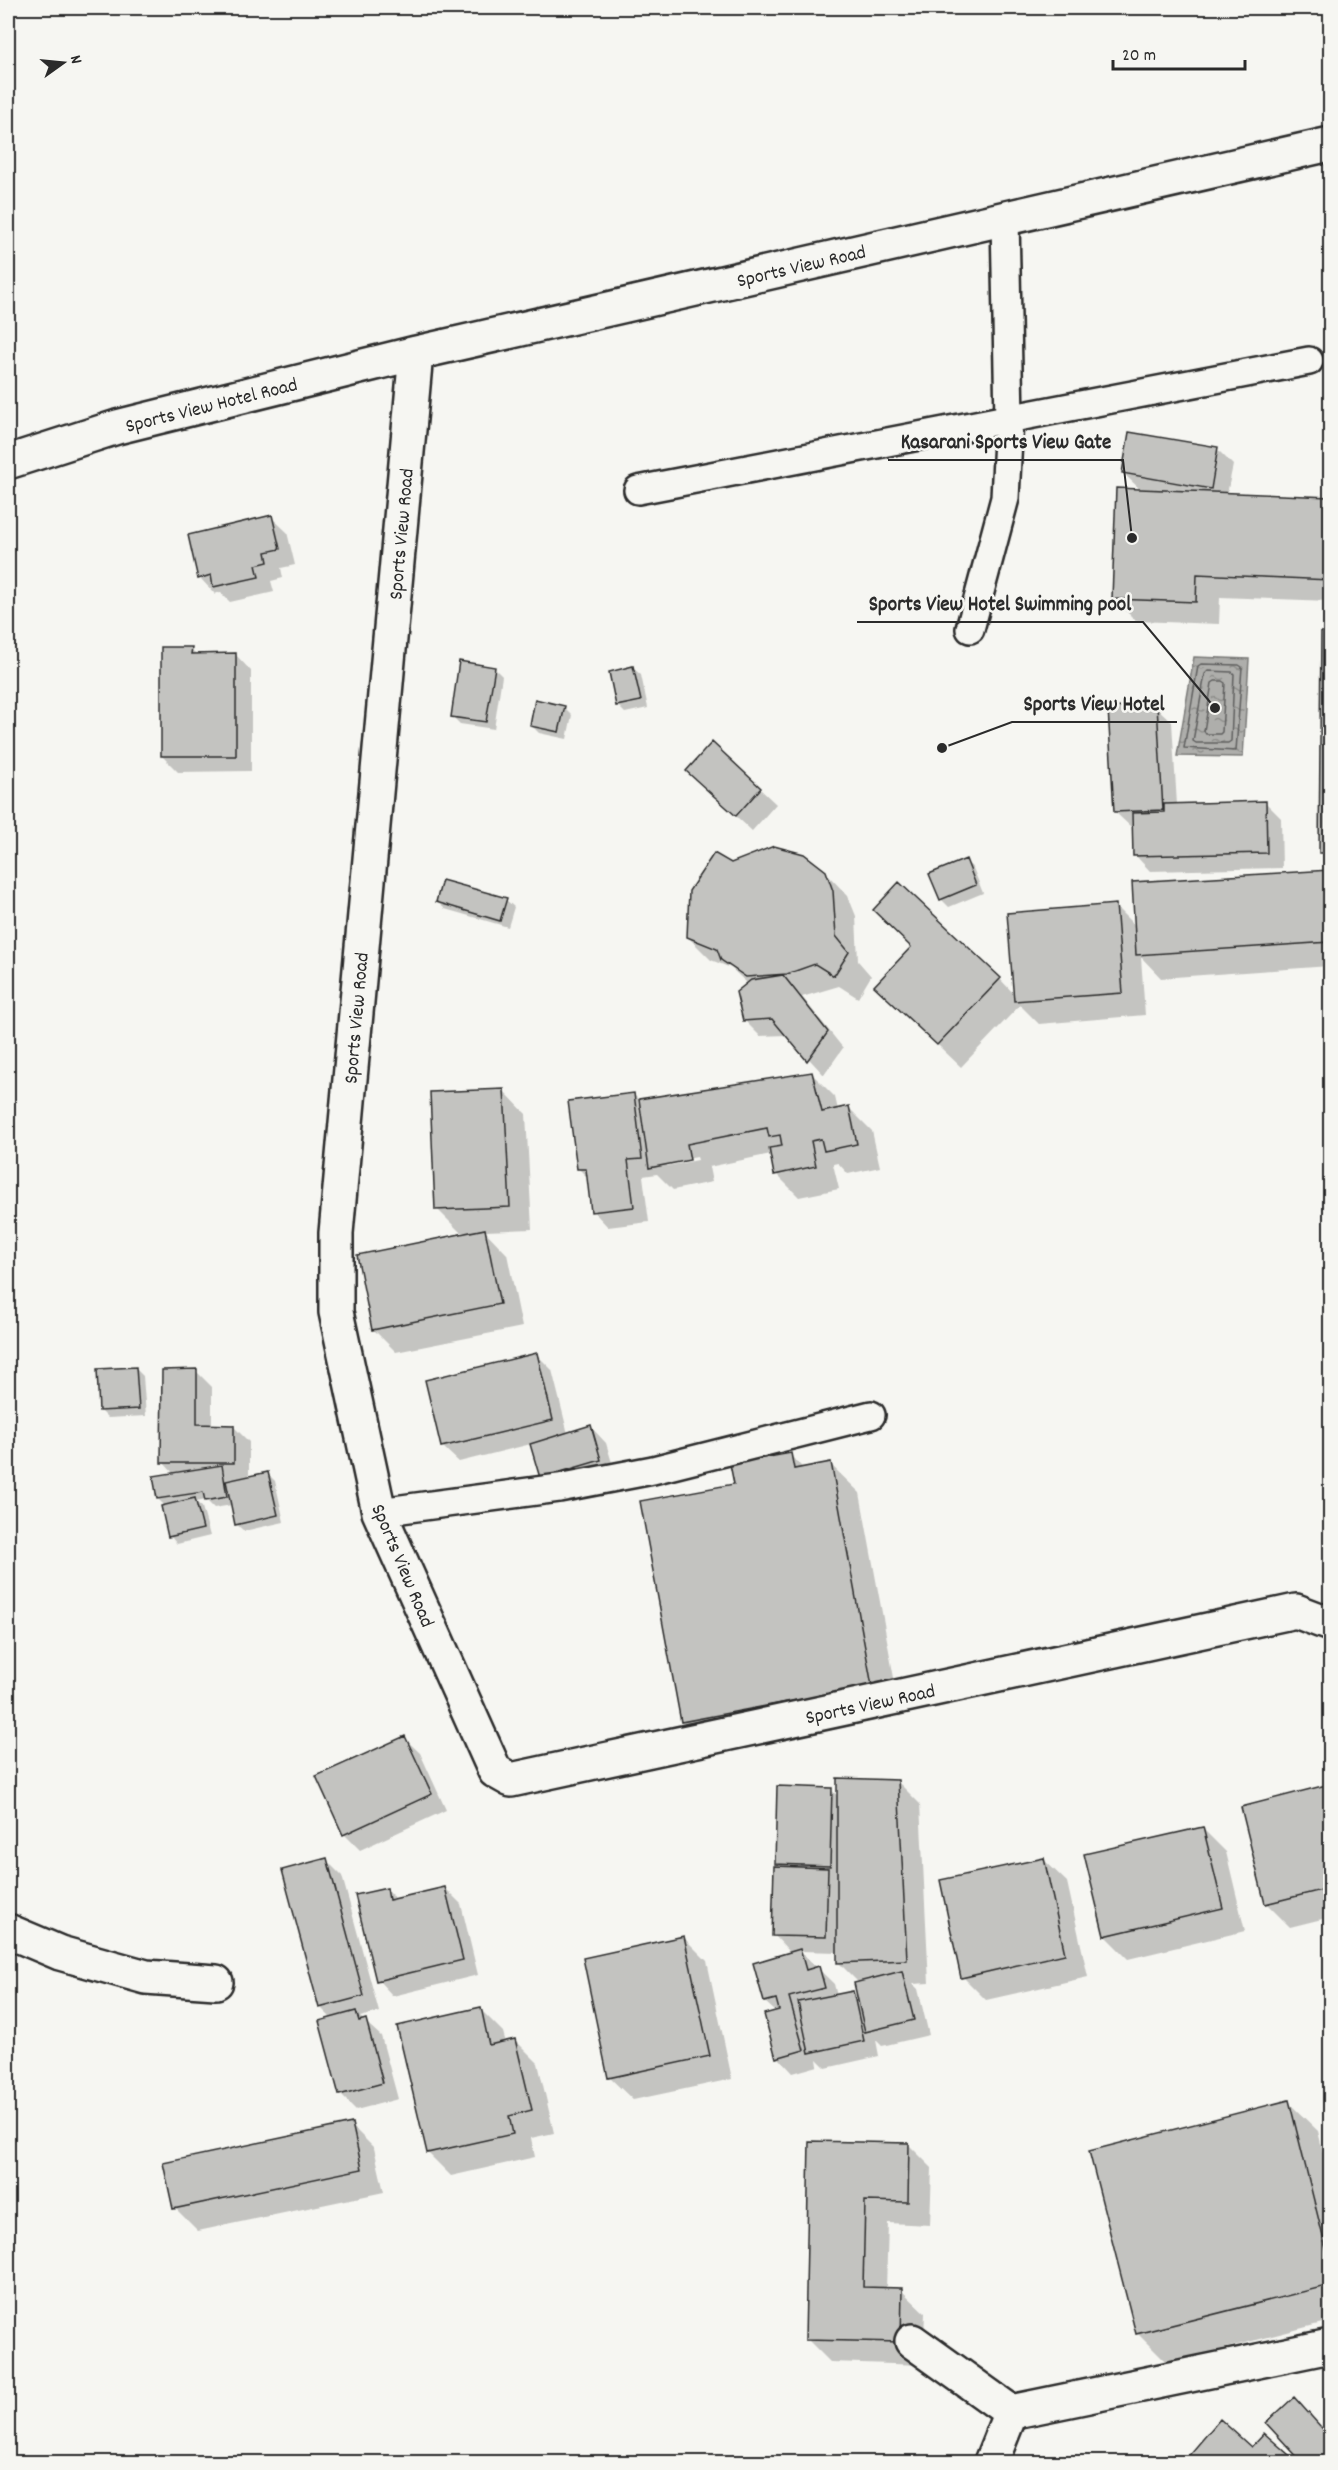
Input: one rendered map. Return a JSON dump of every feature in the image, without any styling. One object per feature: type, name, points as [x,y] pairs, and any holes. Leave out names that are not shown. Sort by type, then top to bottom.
[{"type":"street","name":"Sports View Road","points":[[1330,144],[416,353],[338,1210],[335,1266],[336,1312],[379,1512],[495,1772],[499,1776],[511,1780],[1296,1611],[1330,1624]]},
{"type":"street","name":"Sports View Hotel Road","points":[[8,462],[117,427],[416,353]]},
{"type":"street","points":[[8,1931],[60,1953],[146,1977],[216,1982]]},
{"type":"street","points":[[912,2341],[1011,2412],[1330,2346]]},
{"type":"street","points":[[992,2463],[1011,2412]]},
{"type":"lane","points":[[970,628],[1005,498],[1009,419],[1005,219]]},
{"type":"lane","points":[[638,490],[1309,361]]},
{"type":"lane","points":[[379,1512],[559,1488],[653,1470],[871,1415]]},
{"type":"water","points":[[1194,657],[1249,659],[1243,757],[1177,756]]},
{"type":"building","points":[[1129,432],[1218,447],[1211,489],[1122,473]]},
{"type":"building","points":[[1116,488],[1330,497],[1330,580],[1197,574],[1196,602],[1112,599]]},
{"type":"building","points":[[272,515],[280,549],[266,552],[268,562],[256,565],[259,577],[213,587],[211,575],[198,579],[188,535]]},
{"type":"building","points":[[1321,632],[1330,633],[1330,853],[1319,853]]},
{"type":"building","points":[[161,647],[192,647],[191,654],[236,653],[236,756],[161,756]]},
{"type":"building","points":[[459,661],[495,667],[486,722],[451,717]]},
{"type":"building","points":[[633,666],[641,701],[616,706],[609,672]]},
{"type":"building","points":[[535,699],[565,706],[559,732],[530,726]]},
{"type":"building","points":[[1157,705],[1163,810],[1114,812],[1108,708]]},
{"type":"building","points":[[712,742],[761,788],[736,816],[686,771]]},
{"type":"building","points":[[1266,801],[1267,853],[1133,856],[1132,813],[1164,812],[1164,804]]},
{"type":"building","points":[[774,846],[804,854],[826,871],[833,891],[836,936],[849,952],[834,976],[815,964],[787,974],[746,977],[721,960],[717,949],[687,937],[689,891],[714,853],[731,863]]},
{"type":"building","points":[[966,859],[976,885],[940,900],[929,874]]},
{"type":"building","points":[[1330,870],[1330,942],[1136,955],[1132,882]]},
{"type":"building","points":[[442,880],[507,898],[500,921],[436,902]]},
{"type":"building","points":[[899,882],[1001,978],[937,1045],[874,986],[911,947],[873,910]]},
{"type":"building","points":[[1116,904],[1123,993],[1014,1001],[1007,913]]},
{"type":"building","points":[[783,975],[828,1032],[807,1061],[772,1019],[743,1021],[736,992],[751,980]]},
{"type":"building","points":[[812,1072],[822,1112],[849,1106],[857,1144],[824,1151],[821,1139],[811,1141],[816,1166],[774,1175],[769,1148],[782,1146],[780,1135],[769,1137],[767,1128],[687,1144],[690,1160],[649,1168],[639,1099]]},
{"type":"building","points":[[504,1089],[510,1207],[435,1210],[430,1092]]},
{"type":"building","points":[[634,1093],[642,1159],[628,1160],[634,1207],[591,1212],[586,1169],[577,1169],[568,1101]]},
{"type":"building","points":[[485,1229],[500,1304],[372,1330],[357,1255]]},
{"type":"building","points":[[537,1353],[553,1420],[441,1447],[425,1380]]},
{"type":"building","points":[[136,1367],[139,1409],[99,1411],[97,1369]]},
{"type":"building","points":[[197,1369],[197,1424],[234,1425],[234,1463],[161,1463],[162,1370]]},
{"type":"building","points":[[591,1425],[601,1460],[540,1478],[530,1444]]},
{"type":"building","points":[[791,1453],[794,1469],[831,1462],[872,1686],[681,1722],[640,1501],[734,1484],[730,1464]]},
{"type":"building","points":[[222,1465],[227,1497],[205,1501],[203,1492],[157,1499],[153,1476]]},
{"type":"building","points":[[268,1472],[278,1515],[235,1525],[226,1481]]},
{"type":"building","points":[[195,1498],[203,1529],[168,1537],[161,1506]]},
{"type":"building","points":[[405,1736],[432,1794],[343,1835],[316,1776]]},
{"type":"building","points":[[837,1778],[898,1780],[907,1960],[837,1963]]},
{"type":"building","points":[[1330,1784],[1330,1888],[1265,1904],[1241,1807]]},
{"type":"building","points":[[777,1786],[832,1788],[830,1866],[775,1864]]},
{"type":"building","points":[[1203,1827],[1223,1908],[1104,1936],[1084,1854]]},
{"type":"building","points":[[327,1858],[364,1996],[319,2008],[282,1870]]},
{"type":"building","points":[[1044,1858],[1065,1954],[961,1978],[940,1880]]},
{"type":"building","points":[[774,1866],[828,1868],[826,1937],[772,1936]]},
{"type":"building","points":[[445,1887],[463,1960],[376,1981],[355,1895],[387,1888],[389,1900]]},
{"type":"building","points":[[684,1936],[710,2056],[608,2078],[583,1958]]},
{"type":"building","points":[[800,1949],[806,1970],[819,1966],[825,1988],[789,1997],[804,2050],[776,2058],[764,2014],[779,2010],[776,1999],[764,2002],[753,1963]]},
{"type":"building","points":[[902,1971],[914,2020],[865,2032],[854,1983]]},
{"type":"building","points":[[853,1991],[864,2041],[809,2053],[798,2002]]},
{"type":"building","points":[[481,2007],[489,2045],[515,2039],[532,2110],[509,2116],[513,2134],[427,2153],[397,2026]]},
{"type":"building","points":[[356,2011],[359,2021],[366,2019],[383,2083],[339,2095],[319,2021]]},
{"type":"building","points":[[1289,2100],[1330,2265],[1330,2285],[1136,2334],[1089,2151]]},
{"type":"building","points":[[352,2123],[362,2169],[173,2209],[163,2163]]},
{"type":"building","points":[[809,2141],[909,2143],[908,2202],[865,2201],[863,2287],[902,2288],[901,2342],[805,2340]]},
{"type":"building","points":[[1294,2397],[1330,2437],[1330,2452],[1319,2462],[1302,2462],[1266,2423]]},
{"type":"building","points":[[1220,2419],[1251,2447],[1264,2433],[1297,2462],[1188,2462],[1185,2460]]},
{"type":"place","name":"Kasarani Sports View Gate","points":[[1132,538]]},
{"type":"place","name":"Sports View Hotel Swimming pool","points":[[1215,708]]},
{"type":"place","name":"Sports View Hotel","points":[[942,748]]}]
